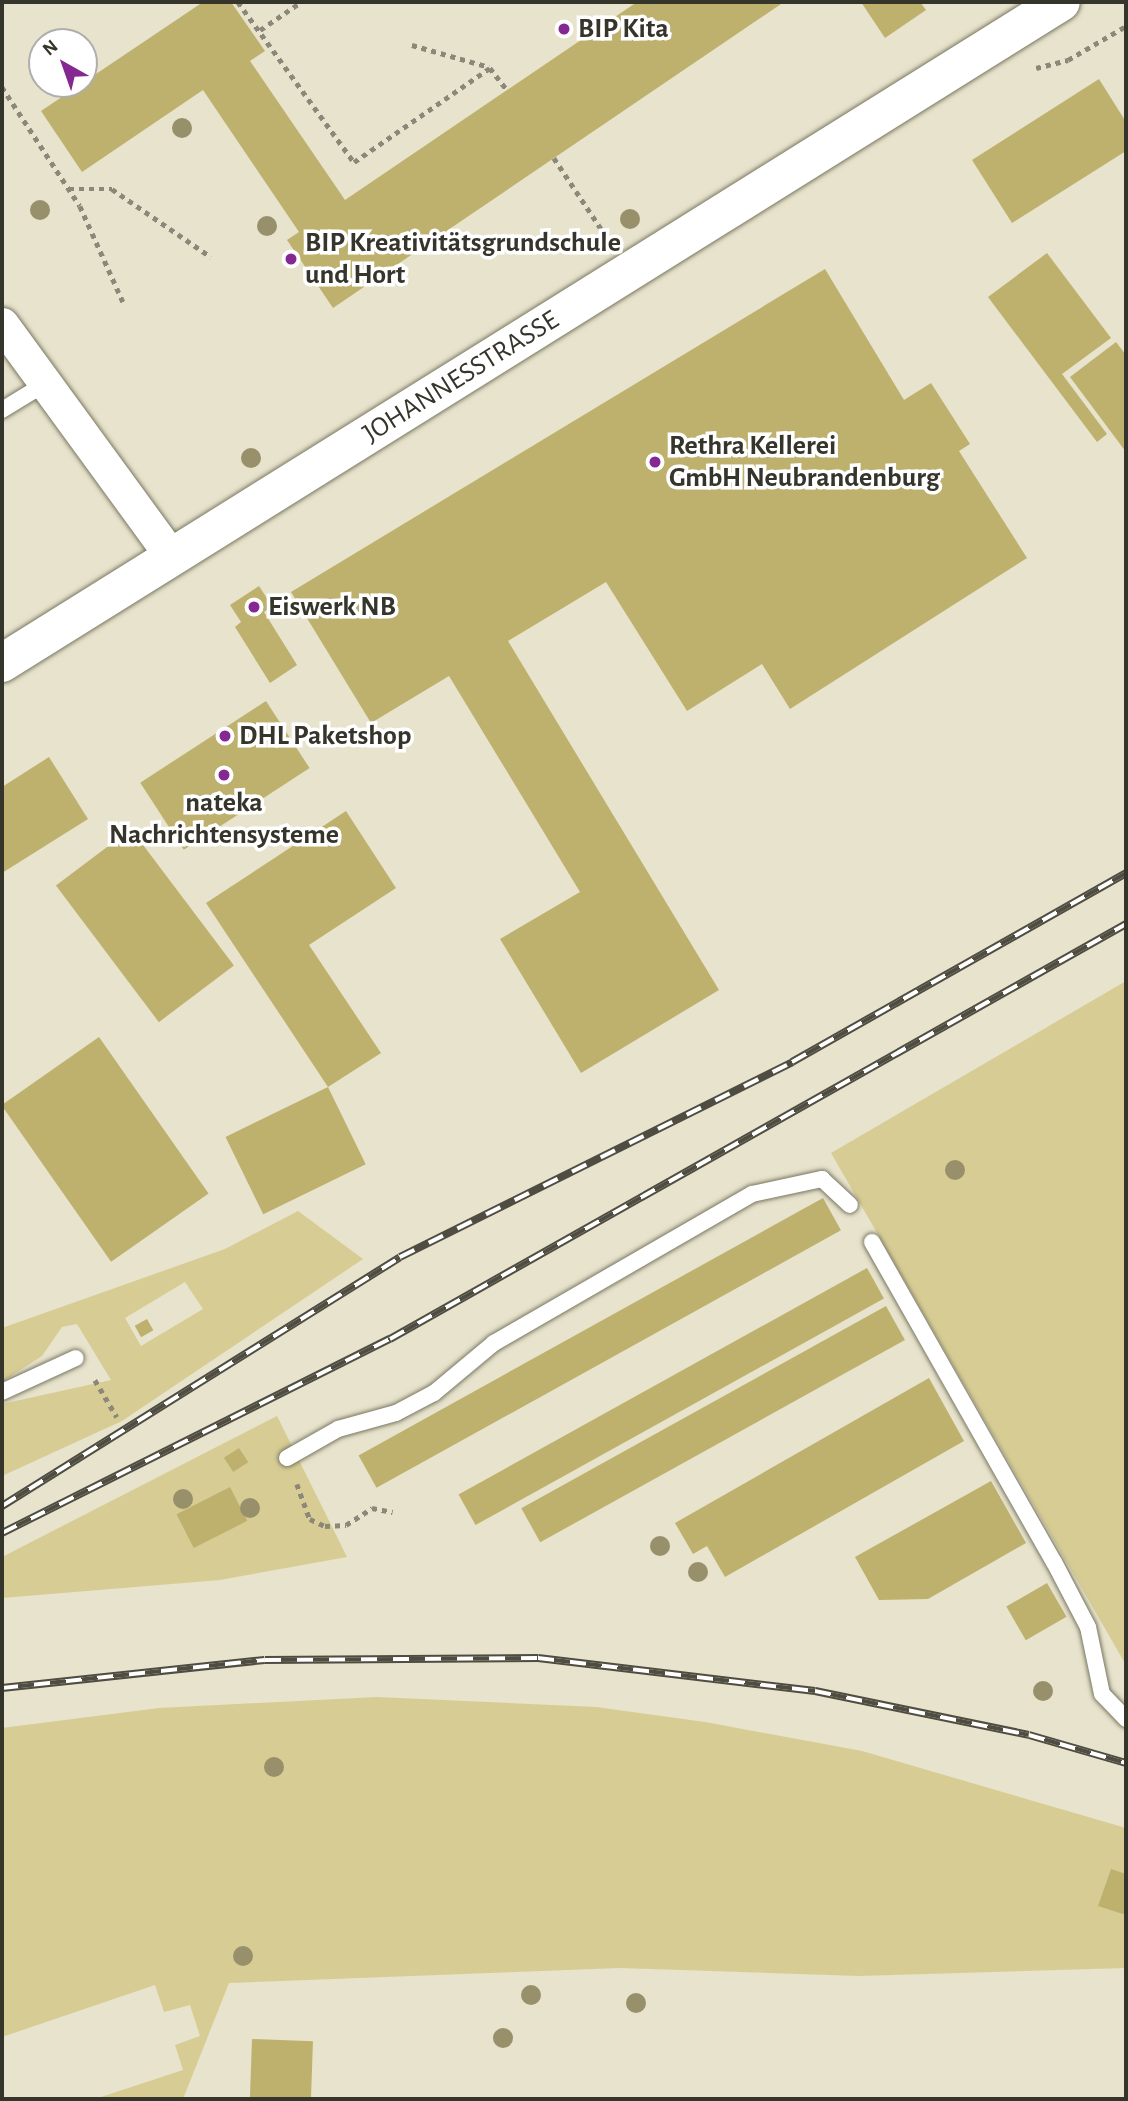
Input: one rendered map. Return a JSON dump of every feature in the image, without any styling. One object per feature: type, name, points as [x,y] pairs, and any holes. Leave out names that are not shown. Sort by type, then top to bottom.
[{"type":"main road","name":"JOHANNESSTRASSE","points":[[2,663],[1062,2]]},
{"type":"street","points":[[2,324],[172,557]]},
{"type":"lane","points":[[2,410],[46,383]]},
{"type":"lane","points":[[287,1458],[338,1429],[396,1413],[434,1393],[494,1343],[752,1194],[822,1179],[850,1205]]},
{"type":"lane","points":[[872,1242],[1088,1628],[1102,1694],[1126,1719]]},
{"type":"lane","points":[[2,1392],[76,1358]]},
{"type":"path","points":[[238,2],[354,162],[490,68]]},
{"type":"path","points":[[260,30],[301,2]]},
{"type":"path","points":[[1068,60],[1126,26]]},
{"type":"path","points":[[412,45],[490,68],[507,90]]},
{"type":"path","points":[[2,87],[69,189],[124,304]]},
{"type":"path","points":[[554,158],[629,272]]},
{"type":"path","points":[[69,189],[111,189],[211,257]]},
{"type":"path","points":[[76,1358],[117,1417]]},
{"type":"path","points":[[287,1458],[310,1519],[338,1527],[372,1508],[393,1512]]},
{"type":"shaded area","points":[[1126,981],[1126,1665],[831,1153]]},
{"type":"shaded area","points":[[298,1211],[363,1259],[122,1421],[2,1476],[2,1404],[111,1380],[77,1324],[62,1327],[42,1356],[2,1382],[2,1328],[225,1249]],"holes":[[[185,1282],[203,1309],[141,1346],[125,1318]]]},
{"type":"shaded area","points":[[277,1416],[347,1557],[220,1580],[2,1598],[2,1557]]},
{"type":"shaded area","points":[[377,1697],[596,1707],[705,1722],[862,1751],[1126,1828],[1126,1968],[859,1976],[620,1968],[229,1983],[183,2099],[95,2099],[183,2070],[175,2045],[200,2036],[190,2005],[164,2012],[155,1985],[2,2037],[2,1728],[159,1708]]},
{"type":"building","points":[[203,2],[231,2],[265,51],[250,61],[345,200],[637,2],[781,4],[333,308],[287,240],[299,232],[203,90],[82,172],[41,111],[60,98],[98,98],[98,73]]},
{"type":"building","points":[[861,2],[920,2],[926,10],[885,38]]},
{"type":"building","points":[[1099,79],[1126,122],[1126,151],[1012,223],[972,160]]},
{"type":"building","points":[[1047,253],[1111,338],[1062,374],[1107,434],[1097,442],[988,297]]},
{"type":"building","points":[[825,269],[904,400],[931,383],[970,444],[959,451],[1027,558],[790,709],[762,664],[687,711],[606,582],[508,641],[719,990],[581,1073],[500,939],[580,892],[449,676],[371,723],[291,592]]},
{"type":"building","points":[[1116,342],[1126,355],[1126,452],[1070,377]]},
{"type":"building","points":[[259,586],[272,606],[264,612],[297,665],[270,683],[235,627],[241,622],[230,605]]},
{"type":"building","name":"nateka Nachrichtensysteme","points":[[266,701],[310,768],[184,850],[140,783]]},
{"type":"building","points":[[49,757],[88,819],[2,873],[2,787]]},
{"type":"building","points":[[346,811],[396,888],[309,945],[381,1053],[328,1087],[206,903]]},
{"type":"building","points":[[131,829],[234,966],[159,1022],[56,886]]},
{"type":"building","points":[[99,1037],[209,1193],[111,1262],[2,1106]]},
{"type":"building","points":[[328,1087],[366,1164],[263,1214],[226,1137]]},
{"type":"building","points":[[823,1198],[841,1230],[377,1488],[359,1455]]},
{"type":"building","points":[[867,1268],[884,1299],[476,1525],[459,1494]]},
{"type":"building","points":[[886,1306],[905,1340],[540,1542],[521,1508]]},
{"type":"building","points":[[147,1319],[153,1330],[141,1337],[135,1326]]},
{"type":"building","points":[[929,1378],[964,1441],[725,1577],[707,1546],[693,1554],[675,1523]]},
{"type":"building","points":[[239,1448],[248,1462],[233,1472],[224,1458]]},
{"type":"building","points":[[991,1481],[1026,1543],[928,1599],[879,1600],[855,1557]]},
{"type":"building","points":[[230,1487],[247,1521],[194,1548],[177,1514]]},
{"type":"building","points":[[1047,1583],[1066,1617],[1026,1640],[1006,1606]]},
{"type":"building","points":[[1111,1869],[1126,1874],[1126,1915],[1098,1906]]},
{"type":"building","points":[[252,2039],[313,2041],[311,2099],[250,2099]]},
{"type":"railway","points":[[2,1506],[400,1257],[792,1062],[1126,873]]},
{"type":"railway","points":[[2,1533],[390,1339],[1126,924]]},
{"type":"railway","points":[[2,1688],[265,1660],[538,1658],[815,1691],[1029,1735],[1126,1763]]},
{"type":"place","name":"BIP Kita","points":[[564,29]]},
{"type":"place","name":"BIP Kreativitätsgrundschule und Hort","points":[[291,259]]},
{"type":"place","name":"Rethra Kellerei GmbH Neubrandenburg","points":[[655,462]]},
{"type":"place","name":"Eiswerk NB","points":[[254,607]]},
{"type":"place","name":"DHL Paketshop","points":[[225,736]]},
{"type":"place","name":"nateka Nachrichtensysteme","points":[[224,775]]}]
